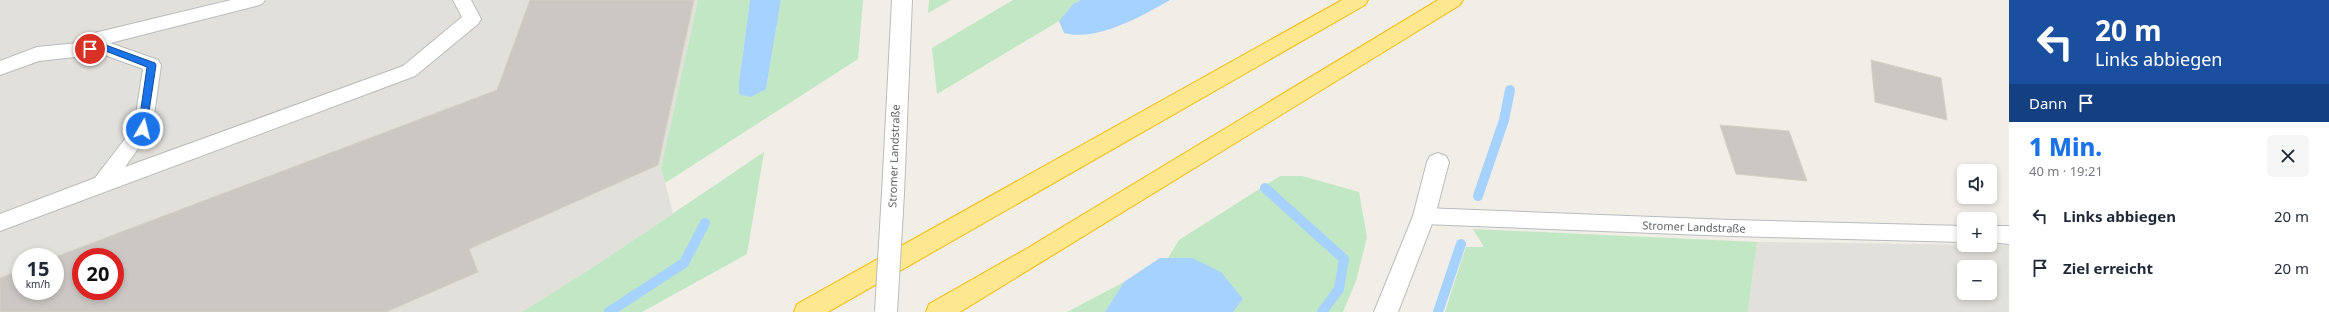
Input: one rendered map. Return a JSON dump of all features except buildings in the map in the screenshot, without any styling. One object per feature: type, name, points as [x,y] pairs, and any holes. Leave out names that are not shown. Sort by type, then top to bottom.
[{"type":"highway","points":[[806,312],[1358,0]]},
{"type":"highway","points":[[938,312],[1054,244],[1452,0]]},
{"type":"main road","name":"Stromer Landstraße","points":[[886,312],[901,2]]},
{"type":"main road","points":[[1386,312],[1424,216],[1438,162]]},
{"type":"lane","points":[[0,68],[37,54],[256,0]]},
{"type":"lane","points":[[0,224],[102,184],[409,71],[472,19],[462,0]]},
{"type":"lane","points":[[37,54],[103,47],[152,65],[143,129],[102,184]]},
{"type":"lane","name":"Stromer Landstraße","points":[[1424,216],[1732,228],[1957,234]]},
{"type":"lane","points":[[1997,234],[2009,235]]},
{"type":"shaded area","points":[[0,0],[698,0],[661,168],[673,213],[595,266],[522,312],[0,312]]},
{"type":"shaded area","points":[[1757,242],[1957,244],[1957,252],[1997,252],[1997,245],[2009,245],[2009,312],[1748,312]]},
{"type":"green space","points":[[698,0],[750,0],[739,82],[766,89],[781,0],[863,0],[858,59],[665,183],[661,168]]},
{"type":"green space","points":[[929,0],[951,0],[928,13]]},
{"type":"green space","points":[[1013,0],[1081,0],[1073,4],[1059,21],[937,94],[932,48]]},
{"type":"green space","points":[[764,152],[747,254],[642,312],[522,312],[595,266]]},
{"type":"green space","points":[[1280,176],[1302,176],[1359,192],[1367,237],[1356,281],[1343,312],[1233,312],[1243,299],[1192,258],[1168,258],[1179,240]]},
{"type":"green space","points":[[1473,229],[1757,242],[1748,312],[1445,312],[1466,247],[1484,247]]},
{"type":"green space","points":[[1124,282],[1105,312],[1067,312]]},
{"type":"water","points":[[750,0],[781,0],[766,89],[751,97],[739,94],[739,82]]},
{"type":"water","points":[[1081,0],[1170,0],[1133,20],[1105,31],[1077,35],[1064,33],[1059,21],[1073,4]]},
{"type":"water","points":[[1160,258],[1192,258],[1221,272],[1243,299],[1233,312],[1105,312],[1124,282]]},
{"type":"waterway","points":[[1478,196],[1504,120],[1510,90]]},
{"type":"waterway","points":[[1265,188],[1344,259],[1339,289],[1322,312]]},
{"type":"waterway","points":[[609,312],[684,263],[705,223]]},
{"type":"waterway","points":[[1438,312],[1461,244]]},
{"type":"route","points":[[90,49],[103,47],[152,65],[143,129]]}]
